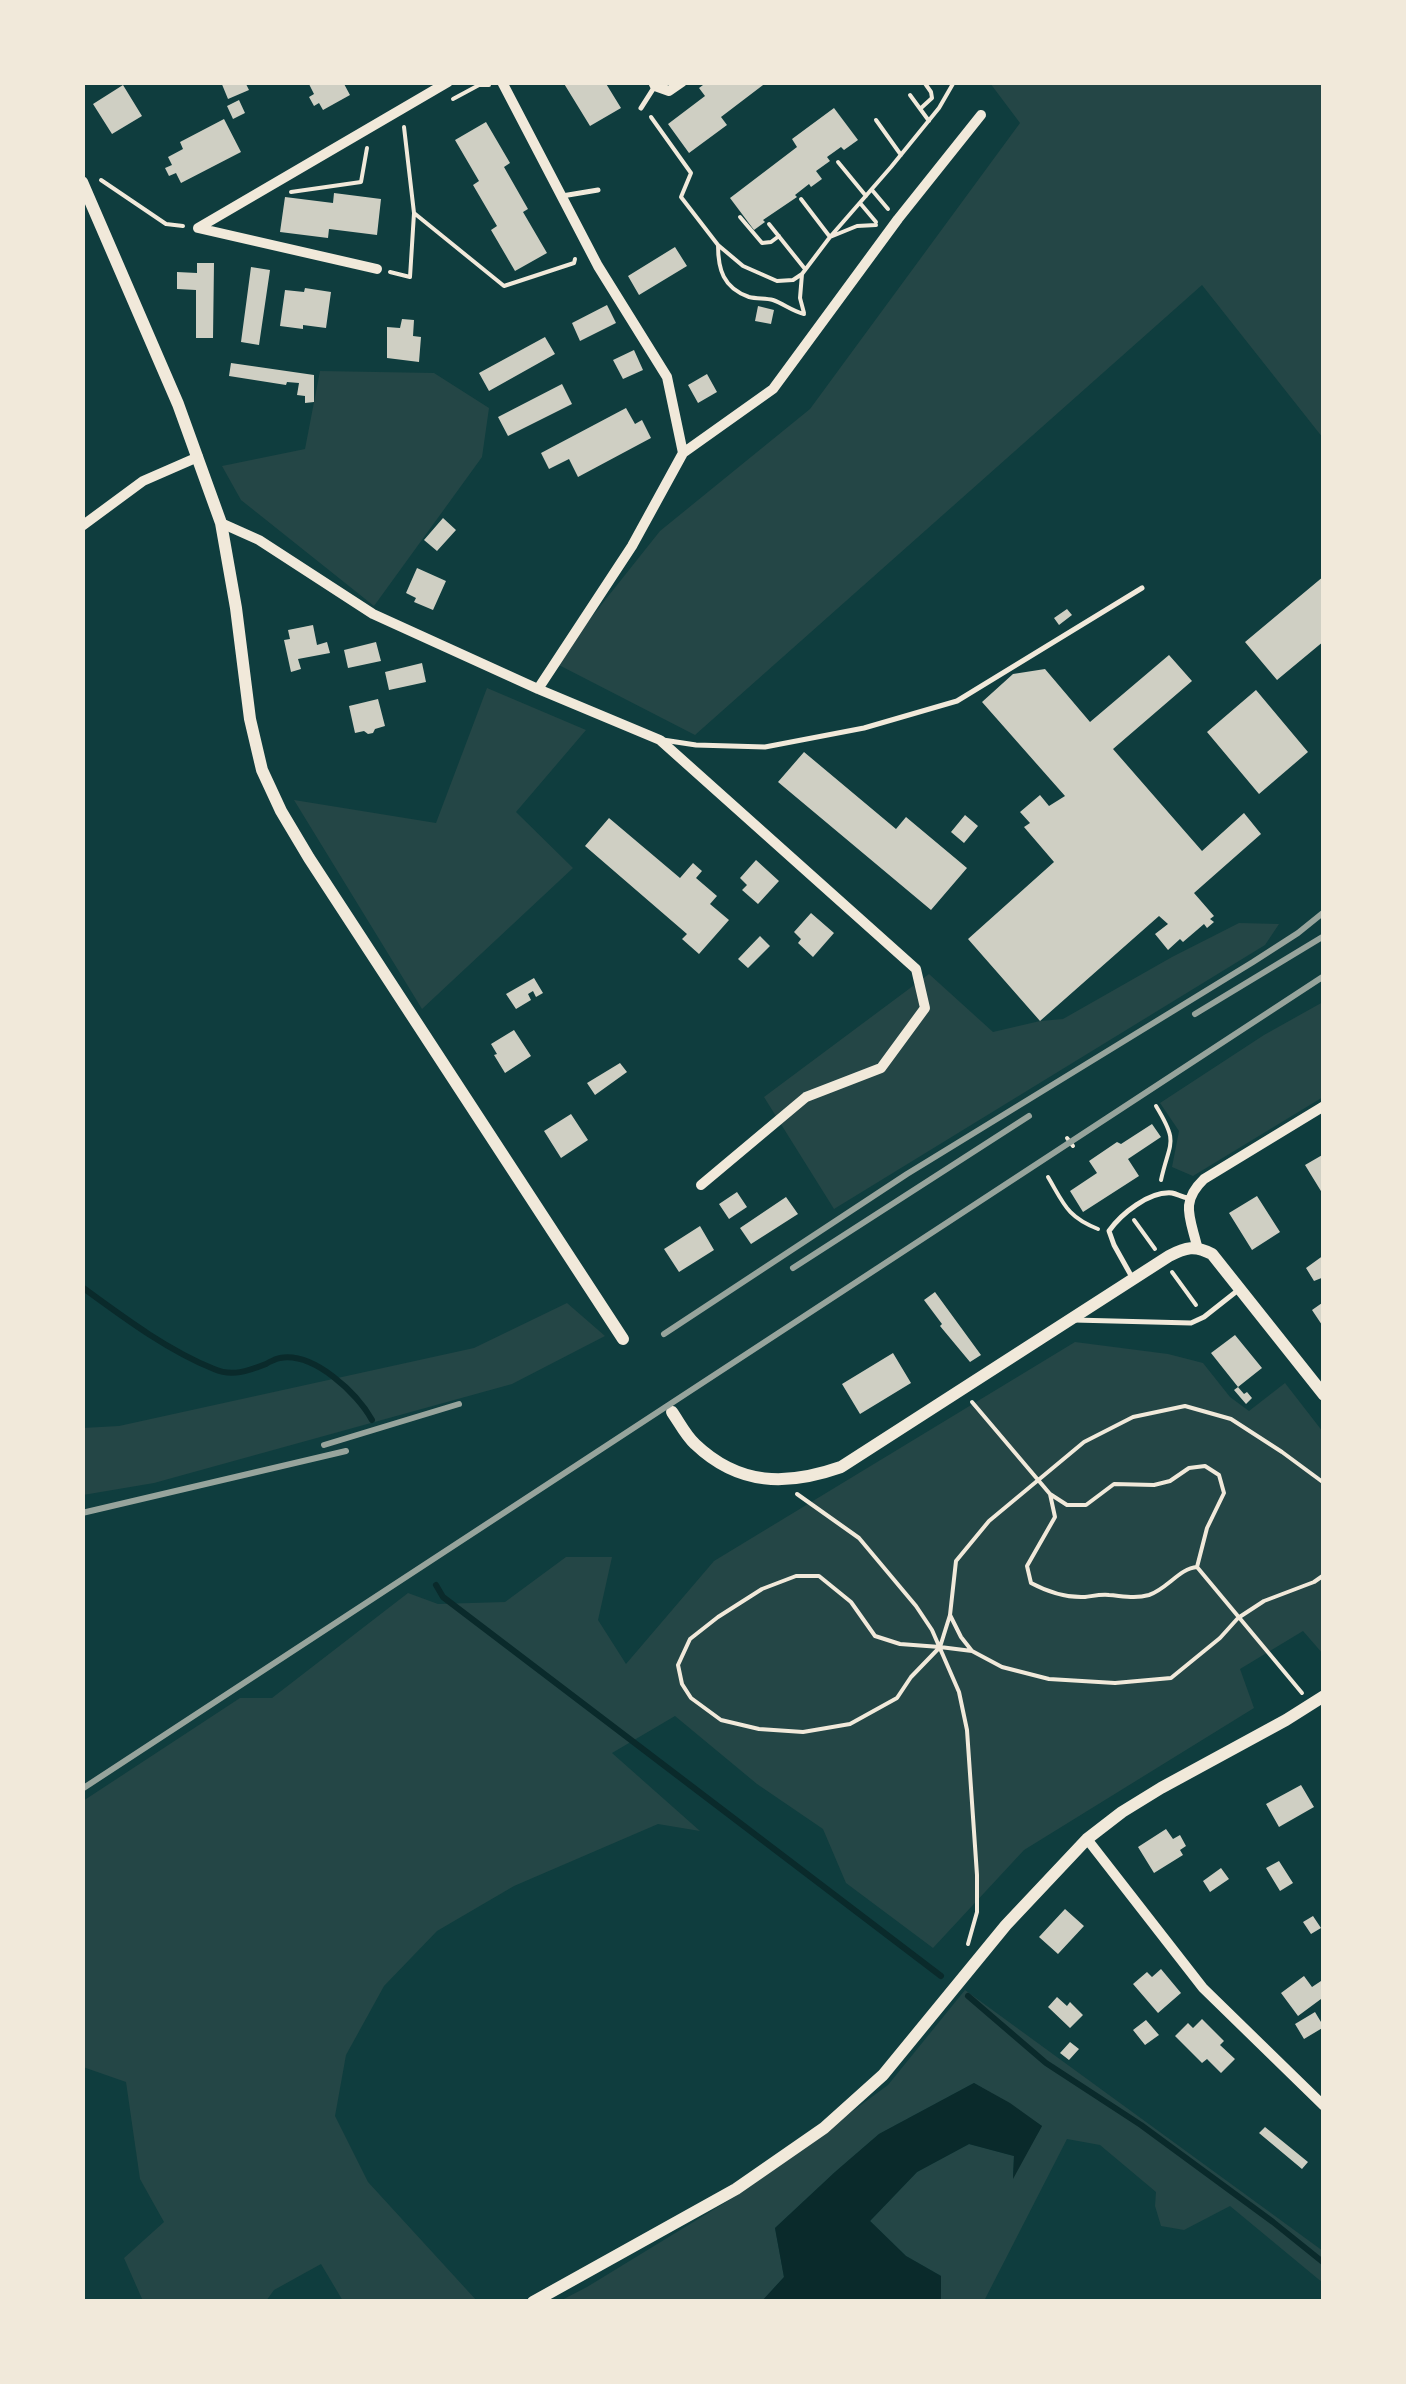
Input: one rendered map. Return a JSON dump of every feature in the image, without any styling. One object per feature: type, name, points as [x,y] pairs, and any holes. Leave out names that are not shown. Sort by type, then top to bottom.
[{"type":"street","points":[[198,228],[448,82]]},
{"type":"street","points":[[654,84],[669,91],[682,82]]},
{"type":"street","points":[[500,88],[598,266],[667,377],[683,453]]},
{"type":"street","points":[[538,689],[632,546],[683,453],[773,389],[898,219],[981,115]]},
{"type":"street","points":[[90,180],[89,212],[178,404],[221,524],[250,719],[262,770],[309,858],[622,1339]]},
{"type":"street","points":[[198,228],[377,269]]},
{"type":"street","points":[[82,526],[143,481],[198,457]]},
{"type":"street","points":[[221,524],[260,540],[373,614],[660,740],[916,969],[925,1008],[881,1068],[806,1097],[701,1185]]},
{"type":"street","points":[[1197,1246],[1188,1198],[1204,1178],[1324,1106]]},
{"type":"street","points":[[672,1412],[694,1443],[726,1466],[776,1480],[812,1477],[840,1467],[1169,1256],[1197,1246],[1212,1254],[1324,1395]]},
{"type":"street","points":[[533,2302],[736,2190],[824,2128],[883,2075],[1006,1925],[1086,1839],[1148,1796],[1317,1700]]},
{"type":"street","points":[[1086,1839],[1203,1988],[1324,2106]]},
{"type":"lane","points":[[642,107],[654,84]]},
{"type":"lane","points":[[562,196],[598,190]]},
{"type":"lane","points":[[660,740],[766,747],[864,728],[957,701],[1142,588]]},
{"type":"lane","points":[[1133,1279],[1109,1231],[1116,1220],[1149,1198],[1169,1193],[1188,1198]]},
{"type":"lane","points":[[1070,1320],[1191,1323],[1240,1289]]},
{"type":"path","points":[[920,108],[932,98],[924,82]]},
{"type":"path","points":[[642,107],[691,173],[681,197],[718,245],[744,266],[777,282],[793,280],[804,271],[929,121],[954,82]]},
{"type":"path","points":[[449,102],[479,85],[487,83],[500,88]]},
{"type":"path","points":[[910,96],[929,121]]},
{"type":"path","points":[[876,120],[901,155]]},
{"type":"path","points":[[377,269],[410,277],[414,212],[404,127]]},
{"type":"path","points":[[287,192],[361,182],[367,148]]},
{"type":"path","points":[[838,162],[866,196]]},
{"type":"path","points":[[314,176],[314,190]]},
{"type":"path","points":[[90,180],[166,224],[198,228]]},
{"type":"path","points":[[872,190],[898,219]]},
{"type":"path","points":[[801,199],[830,237]]},
{"type":"path","points":[[830,237],[857,226],[878,225],[860,202]]},
{"type":"path","points":[[414,212],[504,286],[574,263],[576,251]]},
{"type":"path","points":[[740,217],[762,243],[779,236]]},
{"type":"path","points":[[769,224],[804,271],[800,298],[814,333]]},
{"type":"path","points":[[718,245],[723,278],[738,292],[773,300],[804,314]]},
{"type":"path","points":[[1156,1106],[1172,1140],[1158,1196]]},
{"type":"path","points":[[1066,1138],[1072,1146]]},
{"type":"path","points":[[1048,1177],[1078,1221],[1109,1231]]},
{"type":"path","points":[[972,1402],[1050,1494],[1067,1505],[1086,1505],[1114,1484],[1154,1486],[1189,1468],[1206,1466],[1219,1475],[1224,1493],[1207,1528],[1197,1567]]},
{"type":"path","points":[[1324,1483],[1231,1419],[1185,1406],[1133,1416],[1084,1442],[989,1521],[956,1561],[950,1615],[940,1647],[897,1698],[850,1724],[803,1732],[759,1729],[721,1720],[691,1698],[682,1684],[678,1665],[690,1639],[762,1589],[796,1576],[819,1576],[851,1602],[875,1636],[900,1644],[940,1647],[972,1651],[1002,1667],[1048,1679],[1115,1684],[1171,1678],[1238,1618],[1264,1601],[1324,1575]]},
{"type":"path","points":[[776,1480],[860,1538],[916,1606],[940,1647],[959,1692],[967,1730],[977,1875],[976,1912],[964,1956]]},
{"type":"path","points":[[1050,1494],[1055,1518],[1027,1566],[1031,1583],[1048,1592],[1133,1598],[1150,1594],[1188,1568],[1197,1567]]},
{"type":"path","points":[[1197,1567],[1238,1618],[1317,1700]]},
{"type":"path","points":[[950,1615],[972,1651]]},
{"type":"shaded area","points":[[990,83],[1323,83],[1323,438],[1202,285],[695,735],[555,663],[660,531],[810,409],[1020,123]]},
{"type":"shaded area","points":[[320,371],[434,373],[489,408],[482,457],[374,606],[241,500],[222,466],[305,449]]},
{"type":"shaded area","points":[[487,688],[586,730],[516,812],[573,868],[422,1009],[294,800],[436,823]]},
{"type":"shaded area","points":[[1239,923],[1279,924],[1265,945],[834,1209],[764,1097],[929,974],[993,1032],[1063,1019]]},
{"type":"shaded area","points":[[1323,1002],[1323,1097],[1193,1176],[1172,1167],[1179,1131],[1160,1103],[1264,1035]]},
{"type":"shaded area","points":[[567,1303],[605,1336],[512,1384],[154,1483],[83,1495],[83,1428],[119,1426],[474,1348]]},
{"type":"shaded area","points":[[1075,1342],[1168,1354],[1203,1363],[1230,1397],[1249,1411],[1285,1383],[1323,1432],[1323,1654],[1303,1631],[1240,1669],[1254,1708],[1024,1850],[933,1948],[846,1883],[823,1829],[757,1784],[675,1716],[612,1753],[700,1831],[658,1824],[514,1886],[437,1931],[384,1986],[346,2055],[335,2116],[368,2182],[477,2301],[343,2301],[321,2264],[274,2290],[266,2301],[143,2301],[124,2258],[164,2222],[140,2179],[126,2082],[83,2067],[83,1801],[240,1698],[272,1698],[408,1593],[438,1604],[505,1602],[566,1557],[612,1557],[598,1620],[626,1664],[714,1561]]},
{"type":"shaded area","points":[[965,1990],[1323,2251],[1323,2283],[1230,2206],[1184,2230],[1161,2226],[1155,2206],[1156,2192],[1100,2145],[1067,2139],[984,2301],[941,2301],[941,2276],[906,2256],[870,2221],[917,2172],[969,2144],[1014,2156],[1013,2176],[1042,2126],[974,2083],[879,2134],[775,2228],[784,2277],[762,2301],[558,2302],[744,2191],[888,2085]]},
{"type":"shaded area","points":[[974,2083],[1042,2126],[1013,2179],[1014,2156],[969,2144],[917,2172],[870,2221],[906,2256],[941,2276],[941,2301],[762,2301],[784,2277],[775,2228],[879,2134]]},
{"type":"building","points":[[221,82],[245,82],[249,90],[228,99]]},
{"type":"building","points":[[308,82],[343,82],[350,95],[323,110],[319,103],[314,106],[309,97],[314,94]]},
{"type":"building","points":[[563,82],[605,82],[621,108],[590,126]]},
{"type":"building","points":[[707,82],[767,82],[721,117],[727,125],[689,153],[668,124],[705,96],[699,88]]},
{"type":"building","points":[[123,85],[142,116],[112,134],[93,104]]},
{"type":"building","points":[[239,100],[245,113],[233,119],[227,106]]},
{"type":"building","points":[[834,108],[858,140],[827,157],[830,161],[816,171],[822,179],[811,187],[809,184],[754,230],[730,198],[797,147],[792,139]]},
{"type":"building","points":[[224,119],[241,152],[181,183],[176,173],[169,176],[165,168],[172,165],[168,157],[183,149],[180,142]]},
{"type":"building","points":[[486,122],[510,163],[504,167],[528,209],[523,212],[547,253],[515,271],[491,230],[497,226],[473,185],[479,181],[455,140]]},
{"type":"building","points":[[334,193],[381,199],[377,235],[329,229],[328,238],[280,232],[285,197],[333,203]]},
{"type":"building","points":[[675,247],[687,266],[639,295],[628,276]]},
{"type":"building","points":[[197,263],[214,263],[213,338],[196,338],[196,290],[177,289],[177,272],[197,273]]},
{"type":"building","points":[[251,267],[270,270],[259,345],[241,342]]},
{"type":"building","points":[[305,288],[331,292],[326,328],[280,326],[285,290],[304,292]]},
{"type":"building","points":[[607,305],[616,323],[580,341],[572,323]]},
{"type":"building","points":[[758,306],[774,310],[771,324],[755,321]]},
{"type":"building","points":[[402,319],[414,320],[413,336],[421,337],[419,362],[387,358],[387,327],[400,328]]},
{"type":"building","points":[[545,337],[555,354],[489,391],[479,373]]},
{"type":"building","points":[[634,350],[643,370],[623,379],[613,360]]},
{"type":"building","points":[[231,363],[314,375],[314,402],[305,403],[305,396],[297,395],[299,383],[286,385],[229,376]]},
{"type":"building","points":[[707,374],[717,392],[698,403],[688,385]]},
{"type":"building","points":[[562,384],[572,404],[508,436],[498,417]]},
{"type":"building","points":[[626,408],[635,424],[642,420],[651,438],[578,477],[569,459],[549,469],[541,453]]},
{"type":"building","points":[[443,518],[456,530],[437,551],[424,540]]},
{"type":"building","points":[[417,568],[446,581],[433,610],[414,602],[416,598],[406,593]]},
{"type":"building","points":[[1324,576],[1324,641],[1277,680],[1245,642]]},
{"type":"building","points":[[1067,609],[1072,615],[1059,625],[1054,618]]},
{"type":"building","points":[[313,625],[317,645],[327,642],[330,653],[298,659],[301,669],[291,672],[284,640],[290,639],[288,630]]},
{"type":"building","points":[[376,642],[381,661],[348,668],[344,650]]},
{"type":"building","points":[[1169,655],[1192,681],[1113,749],[1202,851],[1244,813],[1261,834],[1194,893],[1214,916],[1210,919],[1214,922],[1207,928],[1204,924],[1168,950],[1155,934],[1168,924],[1159,916],[1040,1021],[968,939],[1054,862],[1024,827],[1030,823],[1020,812],[1040,795],[1049,806],[1065,796],[982,702],[1013,674],[1045,669],[1090,722]]},
{"type":"building","points":[[422,663],[426,682],[389,690],[385,672]]},
{"type":"building","points":[[1256,690],[1308,752],[1259,794],[1207,732]]},
{"type":"building","points":[[378,699],[385,726],[373,733],[355,733],[349,706]]},
{"type":"building","points":[[804,752],[896,829],[906,817],[967,868],[931,910],[778,782]]},
{"type":"building","points":[[965,815],[978,826],[964,843],[951,832]]},
{"type":"building","points":[[609,818],[680,878],[693,863],[702,871],[696,878],[717,896],[710,904],[729,920],[699,954],[682,939],[687,934],[585,846]]},
{"type":"building","points":[[756,860],[779,881],[758,904],[742,890],[747,885],[740,878]]},
{"type":"building","points":[[811,913],[834,933],[813,957],[798,943],[801,939],[794,932]]},
{"type":"building","points":[[760,936],[770,946],[748,968],[738,959]]},
{"type":"building","points":[[534,978],[543,993],[536,997],[533,991],[528,994],[531,1000],[516,1009],[506,994]]},
{"type":"building","points":[[514,1030],[531,1056],[505,1073],[491,1044]]},
{"type":"building","points":[[620,1063],[627,1072],[595,1095],[587,1083]]},
{"type":"building","points":[[571,1114],[588,1140],[561,1158],[544,1131]]},
{"type":"building","points":[[1152,1124],[1161,1137],[1128,1159],[1139,1176],[1083,1212],[1070,1191],[1097,1173],[1089,1161]]},
{"type":"building","points":[[1324,1154],[1324,1196],[1305,1165]]},
{"type":"building","points":[[737,1192],[747,1207],[729,1219],[719,1204]]},
{"type":"building","points":[[1257,1196],[1280,1232],[1252,1250],[1229,1213]]},
{"type":"building","points":[[786,1197],[798,1214],[751,1244],[740,1228]]},
{"type":"building","points":[[700,1226],[714,1250],[679,1272],[664,1249]]},
{"type":"building","points":[[1324,1255],[1324,1277],[1314,1281],[1306,1268]]},
{"type":"building","points":[[935,1292],[981,1355],[970,1362],[924,1300]]},
{"type":"building","points":[[1324,1305],[1324,1328],[1312,1310]]},
{"type":"building","points":[[1235,1335],[1262,1368],[1238,1387],[1211,1353]]},
{"type":"building","points":[[893,1353],[911,1383],[860,1414],[842,1384]]},
{"type":"building","points":[[1238,1387],[1252,1398],[1246,1404],[1234,1390]]},
{"type":"building","points":[[1301,1785],[1314,1807],[1279,1827],[1266,1804]]},
{"type":"building","points":[[1166,1829],[1173,1839],[1180,1835],[1186,1846],[1180,1850],[1183,1855],[1154,1873],[1138,1847]]},
{"type":"building","points":[[1279,1861],[1293,1883],[1280,1891],[1266,1868]]},
{"type":"building","points":[[1221,1868],[1229,1879],[1210,1892],[1203,1881]]},
{"type":"building","points":[[1065,1909],[1084,1926],[1058,1954],[1039,1937]]},
{"type":"building","points":[[1313,1916],[1321,1928],[1311,1934],[1303,1922]]},
{"type":"building","points":[[1161,1969],[1181,1993],[1158,2013],[1133,1984],[1147,1972],[1152,1977]]},
{"type":"building","points":[[1304,1976],[1312,1987],[1321,1981],[1324,1984],[1324,2002],[1321,1999],[1298,2016],[1281,1993]]},
{"type":"building","points":[[1057,1997],[1067,2006],[1070,2002],[1083,2015],[1070,2028],[1048,2007]]},
{"type":"building","points":[[1315,2012],[1324,2027],[1304,2039],[1295,2024]]},
{"type":"building","points":[[1202,2019],[1235,2059],[1221,2073],[1207,2059],[1202,2063],[1175,2036],[1188,2023],[1193,2028]]},
{"type":"building","points":[[1146,2020],[1159,2035],[1145,2045],[1133,2030]]},
{"type":"building","points":[[1070,2042],[1079,2049],[1069,2060],[1060,2053]]},
{"type":"building","points":[[1265,2127],[1308,2162],[1302,2169],[1259,2133]]},
{"type":"waterway","points":[[82,1287],[162,1343],[221,1371],[246,1371],[280,1358],[307,1361],[345,1387],[372,1420]]},
{"type":"waterway","points":[[436,1585],[443,1597],[941,1976]]},
{"type":"waterway","points":[[968,1996],[1046,2063],[1141,2125],[1324,2263]]},
{"type":"railway","points":[[664,1334],[907,1174],[1253,962],[1324,912]]},
{"type":"railway","points":[[1195,1014],[1324,936]]},
{"type":"railway","points":[[82,1789],[1324,976]]},
{"type":"railway","points":[[793,1268],[1029,1116]]},
{"type":"railway","points":[[324,1445],[459,1404]]},
{"type":"railway","points":[[82,1513],[346,1451]]}]
